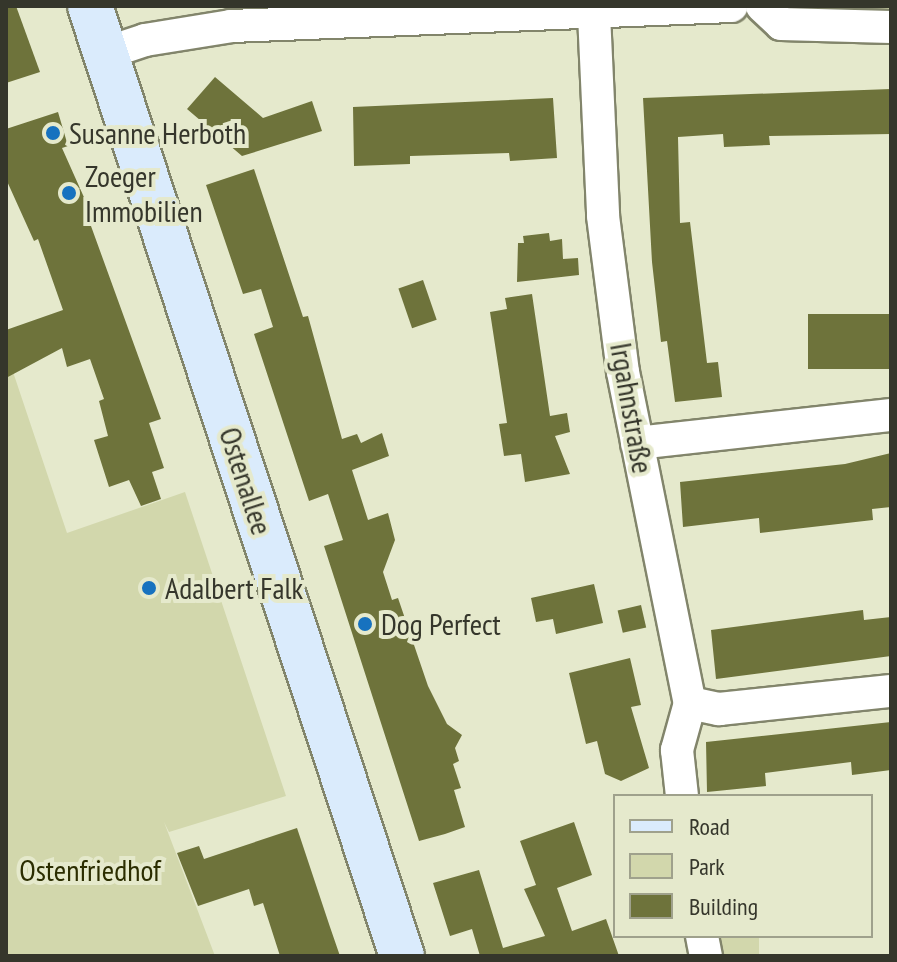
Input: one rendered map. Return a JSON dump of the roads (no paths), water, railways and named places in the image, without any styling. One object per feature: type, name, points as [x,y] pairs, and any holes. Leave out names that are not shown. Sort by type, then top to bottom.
[{"type":"main road","name":"Ostenallee","points":[[90,6],[402,956]]},
{"type":"street","points":[[106,53],[227,16],[594,14],[732,6]]},
{"type":"street","points":[[762,6],[781,24],[891,27]]},
{"type":"street","name":"Irgahnstraße","points":[[594,14],[603,216],[637,443],[690,703],[677,750],[682,794]]},
{"type":"street","points":[[637,443],[891,415]]},
{"type":"street","points":[[690,703],[719,709],[891,691]]},
{"type":"place","name":"Susanne Herboth","points":[[53,133]]},
{"type":"place","name":"Zoeger Immobilien","points":[[69,193]]},
{"type":"place","name":"Adalbert Falk","points":[[149,588]]},
{"type":"place","name":"Dog Perfect","points":[[365,624]]},
{"type":"park label","name":"Ostenfriedhof","points":[[90,870]]}]
